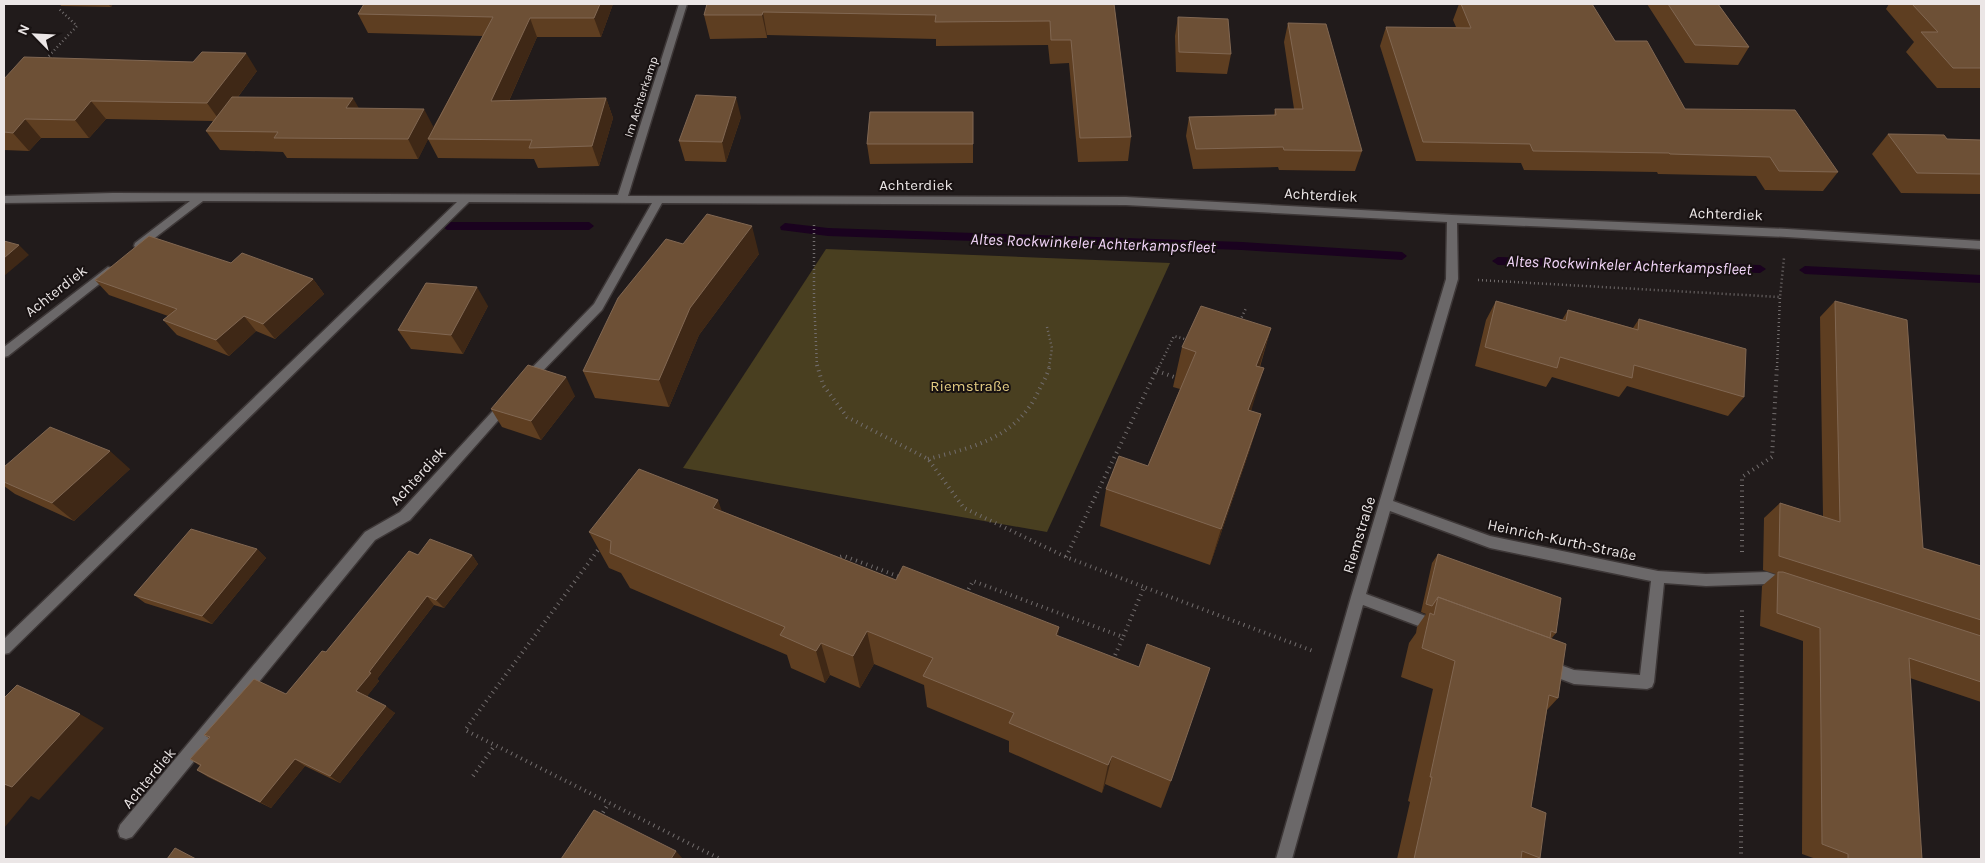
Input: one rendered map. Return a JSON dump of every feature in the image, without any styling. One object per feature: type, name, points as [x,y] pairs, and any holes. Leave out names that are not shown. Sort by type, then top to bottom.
[{"type":"street","name":"Im Achterkamp","points":[[622,198],[683,4]]},
{"type":"street","name":"Achterdiek","points":[[4,199],[113,197],[1126,201],[1452,219],[1787,232],[1981,245]]},
{"type":"street","points":[[129,254],[200,198]]},
{"type":"street","points":[[4,648],[467,198]]},
{"type":"street","name":"Achterdiek","points":[[126,831],[370,536],[406,516],[530,376],[598,307],[659,199]]},
{"type":"street","name":"Riemstraße","points":[[1284,859],[1358,598],[1452,279],[1452,219]]},
{"type":"street","name":"Achterdiek","points":[[4,353],[114,266]]},
{"type":"street","name":"Heinrich-Kurth-Straße","points":[[1386,504],[1490,542],[1658,577],[1706,580],[1767,578],[1804,590]]},
{"type":"street","points":[[1529,660],[1574,677],[1647,682],[1658,577]]},
{"type":"street","points":[[1358,598],[1448,631]]},
{"type":"path","points":[[41,65],[77,26],[58,8]]},
{"type":"path","points":[[814,224],[814,298],[817,367],[823,385],[847,416],[865,428],[928,459],[964,508],[1066,557],[1340,661]]},
{"type":"path","points":[[1452,279],[1780,296],[1787,232]]},
{"type":"path","points":[[1238,326],[1246,308]]},
{"type":"path","points":[[928,459],[979,446],[1012,427],[1035,400],[1049,370],[1052,348],[1047,327]]},
{"type":"path","points":[[1066,557],[1174,336],[1192,341]]},
{"type":"path","points":[[1156,371],[1177,378]]},
{"type":"path","points":[[1109,466],[1117,469]]},
{"type":"path","points":[[601,545],[465,730],[720,859]]},
{"type":"path","points":[[829,560],[844,556],[908,580]]},
{"type":"path","points":[[962,600],[973,581],[1123,638]]},
{"type":"path","points":[[1112,662],[1144,587]]},
{"type":"path","points":[[473,776],[495,745]]},
{"type":"path","points":[[599,819],[609,803]]},
{"type":"green space","name":"Riemstraße","points":[[826,249],[1170,263],[1047,532],[683,468]]},
{"type":"building","points":[[364,4],[600,4],[594,18],[530,18],[491,101],[606,98],[592,146],[529,148],[532,140],[428,139],[493,17],[358,14]]},
{"type":"building","points":[[707,4],[1114,4],[1131,137],[1080,138],[1071,40],[1051,40],[1050,21],[935,22],[936,15],[763,12],[762,15],[704,15]]},
{"type":"building","points":[[1461,4],[1592,4],[1615,41],[1647,41],[1685,109],[1795,110],[1838,172],[1779,171],[1770,157],[1533,151],[1530,144],[1423,142],[1386,27],[1471,28]]},
{"type":"building","points":[[1668,4],[1718,4],[1749,47],[1695,45]]},
{"type":"building","points":[[1912,4],[1981,4],[1981,68],[1953,68],[1921,32],[1938,32]]},
{"type":"building","points":[[1178,17],[1228,19],[1231,54],[1179,52]]},
{"type":"building","points":[[1288,23],[1326,24],[1362,151],[1284,150],[1283,147],[1196,149],[1189,117],[1276,115],[1275,109],[1303,109]]},
{"type":"building","points":[[202,52],[246,53],[207,103],[91,101],[75,120],[25,119],[13,133],[4,132],[4,79],[24,57],[193,62]]},
{"type":"building","points":[[696,95],[736,97],[722,142],[679,141]]},
{"type":"building","points":[[232,97],[353,98],[346,108],[424,109],[408,139],[274,138],[278,132],[206,131]]},
{"type":"building","points":[[870,112],[973,112],[973,144],[867,144]]},
{"type":"building","points":[[1888,134],[1944,135],[1947,139],[1981,140],[1981,174],[1917,173]]},
{"type":"building","points":[[707,214],[752,226],[690,308],[659,380],[583,371],[618,298],[666,239],[683,244]]},
{"type":"building","points":[[149,236],[231,263],[242,253],[313,279],[263,324],[244,316],[216,340],[163,320],[177,309],[95,280]]},
{"type":"building","points":[[4,241],[19,245],[4,258]]},
{"type":"building","points":[[426,283],[477,287],[451,335],[398,330]]},
{"type":"building","points":[[1496,301],[1566,321],[1568,310],[1638,330],[1639,319],[1746,349],[1744,397],[1634,365],[1632,378],[1560,357],[1557,368],[1485,347]]},
{"type":"building","points":[[1835,301],[1907,320],[1923,548],[1981,566],[1981,620],[1779,556],[1780,503],[1840,522]]},
{"type":"building","points":[[1201,306],[1271,328],[1256,366],[1264,368],[1248,410],[1261,414],[1221,529],[1106,489],[1119,456],[1148,466],[1196,352],[1182,347]]},
{"type":"building","points":[[528,365],[566,377],[531,421],[491,409]]},
{"type":"building","points":[[50,427],[110,451],[52,503],[4,482],[4,467]]},
{"type":"building","points":[[639,469],[718,500],[713,508],[896,580],[903,566],[1059,627],[1056,635],[1139,667],[1147,644],[1210,668],[1171,781],[1112,756],[1108,765],[1009,723],[1014,713],[923,676],[933,658],[867,631],[853,656],[821,643],[816,651],[780,635],[785,627],[610,553],[611,541],[589,532]]},
{"type":"building","points":[[191,529],[257,549],[202,616],[134,595]]},
{"type":"building","points":[[430,539],[472,555],[436,600],[427,596],[356,691],[386,706],[330,776],[295,759],[260,802],[197,770],[201,765],[190,759],[210,737],[204,735],[254,679],[286,694],[322,651],[326,652],[409,551],[418,555]]},
{"type":"building","points":[[1438,554],[1561,598],[1556,633],[1551,631],[1550,638],[1438,597],[1432,606],[1426,604]]},
{"type":"building","points":[[1778,572],[1783,572],[1981,636],[1981,682],[1909,658],[1922,859],[1848,859],[1848,854],[1822,844],[1820,628],[1777,613]]},
{"type":"building","points":[[1438,597],[1566,644],[1558,698],[1549,695],[1531,807],[1546,813],[1540,858],[1522,851],[1521,859],[1414,859],[1455,661],[1422,648],[1430,613],[1434,615]]},
{"type":"building","points":[[17,685],[80,714],[12,787],[4,784],[4,698]]},
{"type":"building","points":[[594,810],[676,851],[671,859],[561,859]]},
{"type":"building","points":[[175,848],[196,859],[167,859]]},
{"type":"waterway","name":"Altes Rockwinkeler Achterkampsfleet","points":[[447,226],[589,226]]},
{"type":"waterway","name":"Altes Rockwinkeler Achterkampsfleet","points":[[785,227],[828,232],[1242,246],[1402,256]]},
{"type":"waterway","name":"Altes Rockwinkeler Achterkampsfleet","points":[[1498,261],[1760,269]]},
{"type":"waterway","name":"Altes Rockwinkeler Achterkampsfleet","points":[[1805,270],[1981,279]]}]
